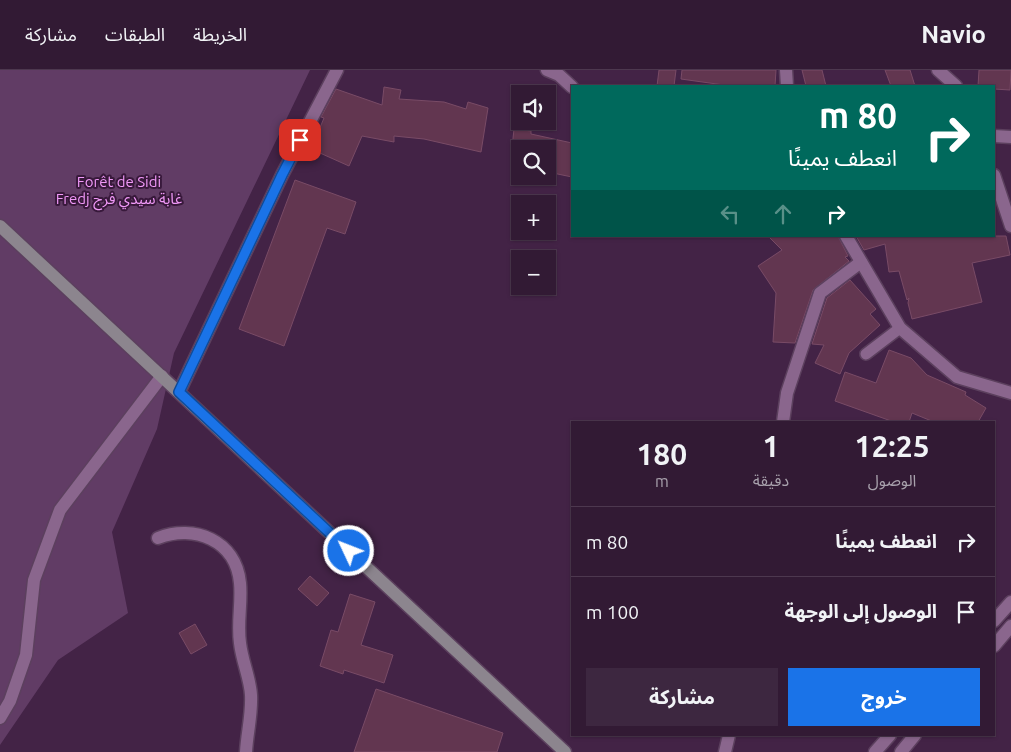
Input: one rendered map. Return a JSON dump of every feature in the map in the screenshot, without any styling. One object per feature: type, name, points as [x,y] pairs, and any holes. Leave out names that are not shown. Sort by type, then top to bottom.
[{"type":"main road","points":[[0,226],[565,752]]},
{"type":"street","points":[[179,392],[282,175],[337,70]]},
{"type":"street","points":[[547,70],[559,75],[571,86]]},
{"type":"street","points":[[786,70],[787,85]]},
{"type":"street","points":[[938,70],[955,85]]},
{"type":"street","points":[[995,136],[1011,137]]},
{"type":"street","points":[[995,178],[1011,226]]},
{"type":"street","points":[[847,237],[900,328],[957,377],[1011,392]]},
{"type":"street","points":[[783,421],[787,393],[820,293],[861,262]]},
{"type":"street","points":[[0,718],[10,701],[26,655],[34,580],[60,510],[162,376]]},
{"type":"street","points":[[158,538],[180,532],[203,535],[222,546],[234,563],[240,583],[238,622],[240,644],[250,684],[251,696],[246,752]]},
{"type":"street","points":[[995,620],[1011,602]]},
{"type":"street","points":[[995,645],[1011,626]]},
{"type":"street","points":[[725,752],[729,736]]},
{"type":"street","points":[[875,752],[889,736]]},
{"type":"street","points":[[901,752],[914,736]]},
{"type":"lane","points":[[866,354],[900,328]]},
{"type":"green space","name":"Forêt de Sidi Fredj غابة سيدي فرج","points":[[0,70],[310,70],[174,353],[157,429],[112,532],[128,613],[58,660],[0,745]]},
{"type":"building","points":[[659,70],[676,70],[674,85],[657,85]]},
{"type":"building","points":[[682,70],[776,70],[775,85],[724,85],[681,79]]},
{"type":"building","points":[[802,70],[822,70],[826,85],[806,85]]},
{"type":"building","points":[[885,70],[910,70],[915,85],[891,85]]},
{"type":"building","points":[[979,70],[1011,70],[1010,90],[995,89],[995,85],[978,85]]},
{"type":"building","points":[[384,87],[401,90],[399,99],[444,102],[466,109],[468,102],[488,108],[481,152],[424,139],[394,136],[394,142],[362,136],[349,166],[311,149],[324,118],[321,117],[336,89],[382,105]]},
{"type":"building","points":[[514,130],[531,131],[531,134],[571,143],[571,177],[556,174],[556,140],[513,140]]},
{"type":"building","points":[[295,180],[356,202],[345,234],[327,228],[284,346],[239,329]]},
{"type":"building","points":[[1006,236],[1010,255],[972,263],[982,302],[912,319],[908,303],[909,298],[907,300],[899,271],[889,272],[885,244],[864,250],[857,237]]},
{"type":"building","points":[[769,237],[838,237],[848,256],[845,257],[849,261],[813,290],[795,343],[773,342],[776,293],[758,266],[782,250]]},
{"type":"building","points":[[850,280],[876,309],[870,314],[880,325],[849,353],[840,374],[815,363],[824,345],[812,344],[827,298]]},
{"type":"building","points":[[889,350],[911,358],[927,375],[966,392],[965,395],[986,408],[979,421],[932,421],[912,413],[909,421],[891,421],[835,401],[845,372],[876,383]]},
{"type":"building","points":[[310,576],[329,593],[317,606],[298,589]]},
{"type":"building","points":[[350,594],[375,602],[361,645],[393,655],[384,683],[344,670],[343,674],[320,666],[331,630],[338,632]]},
{"type":"building","points":[[195,624],[207,645],[191,654],[179,633]]},
{"type":"building","points":[[376,689],[503,733],[497,752],[354,752]]},
{"type":"route","points":[[300,140],[179,392],[349,551]]}]
